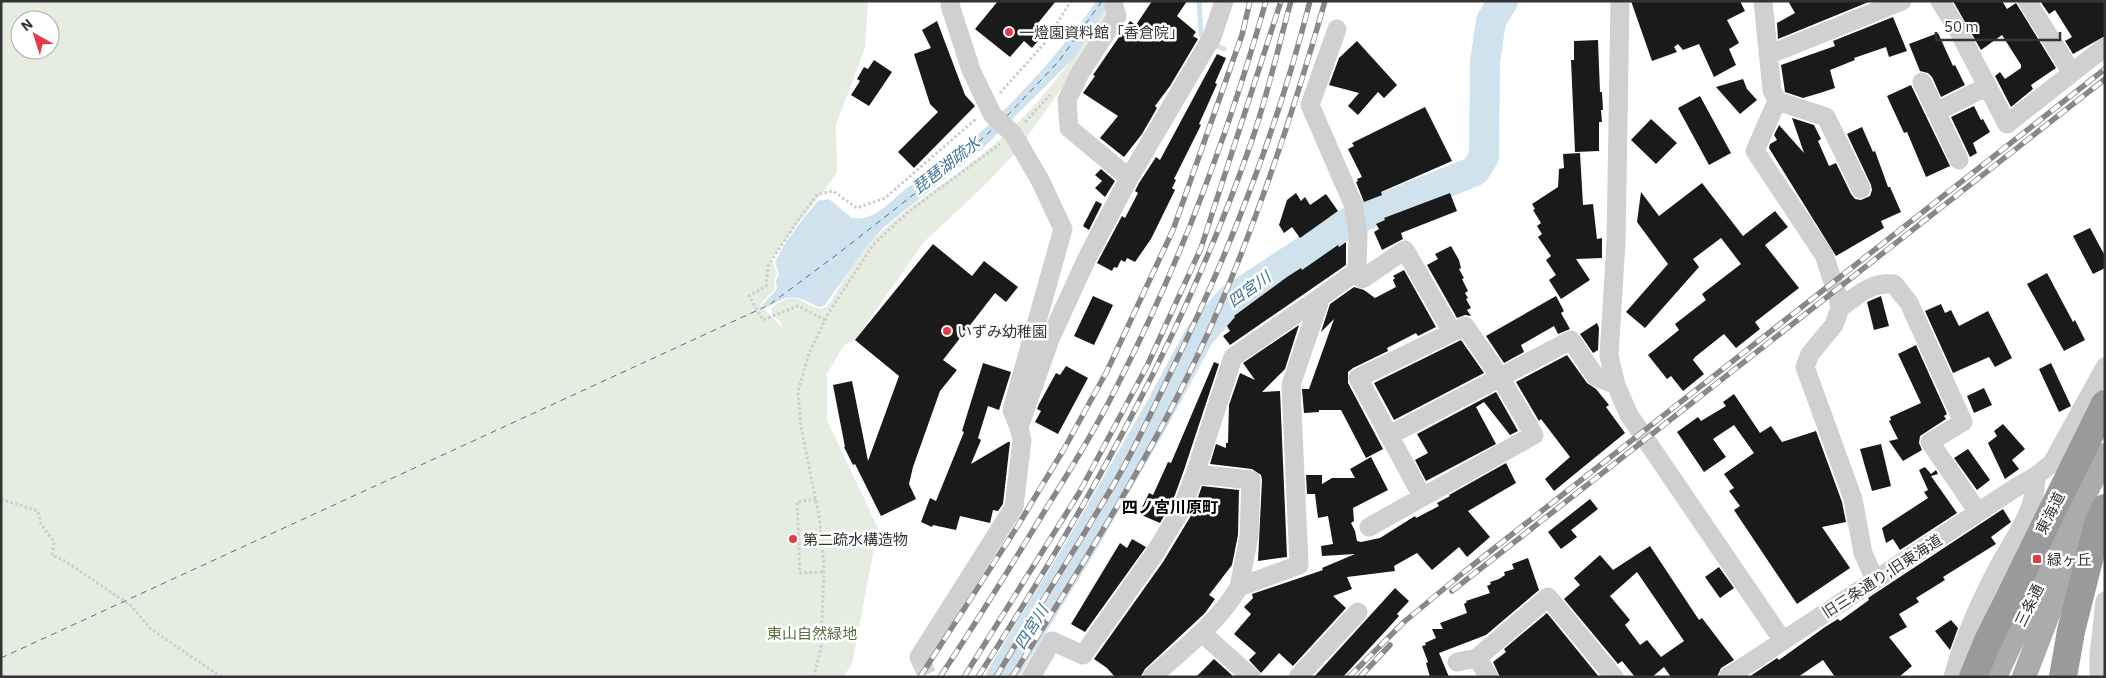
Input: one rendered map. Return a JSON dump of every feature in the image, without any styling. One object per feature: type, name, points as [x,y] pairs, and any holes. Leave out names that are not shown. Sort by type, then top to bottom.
[{"type":"highway","name":"東海道","points":[[1973,677],[1987,643],[2105,404]]},
{"type":"highway","points":[[2063,677],[2071,631],[2102,516]]},
{"type":"highway","points":[[2071,631],[2075,677]]},
{"type":"main road","name":"三条通","points":[[1995,677],[2036,589],[2105,455]]},
{"type":"main road","name":"三条通","points":[[2024,677],[2050,609],[2076,550],[2102,516]]},
{"type":"street","points":[[919,656],[1014,507],[1022,440],[1012,410],[1063,230],[1040,180],[1012,133],[990,110],[971,70],[950,5],[951,1]]},
{"type":"street","points":[[1019,427],[1050,339],[1088,256],[1129,178],[1212,37],[1224,1]]},
{"type":"street","points":[[1620,1],[1616,242],[1609,356],[1616,385],[1629,415],[1783,641]]},
{"type":"street","points":[[1763,1],[1772,90],[1777,101],[1756,151],[1824,255],[1838,297],[1840,308],[1834,325],[1810,354],[1805,367],[1853,499],[1863,553],[1875,580]]},
{"type":"street","points":[[1768,55],[1902,1]]},
{"type":"street","points":[[1940,1],[1958,30],[1986,87],[2008,124],[2105,47]]},
{"type":"street","points":[[2027,1],[2072,73]]},
{"type":"street","points":[[1114,6],[1117,16],[1111,28],[1080,73],[1067,100],[1069,128],[1129,178]]},
{"type":"street","points":[[1337,29],[1310,106],[1353,204],[1358,234],[1357,272],[1362,279],[1405,250],[1452,332]]},
{"type":"street","points":[[1922,82],[1959,160]]},
{"type":"street","points":[[1936,112],[1986,87]]},
{"type":"street","points":[[1777,101],[1826,117],[1861,189]]},
{"type":"street","points":[[1031,677],[1052,641],[1083,654],[1153,556],[1182,508],[1233,357],[1357,272]]},
{"type":"street","points":[[1840,308],[1863,291],[1881,283],[1894,284],[1910,303],[1963,422],[1930,442],[1978,512]]},
{"type":"street","points":[[1239,587],[1299,565],[1291,385],[1321,297]]},
{"type":"street","points":[[1369,527],[1534,435],[1500,377],[1465,326],[1358,378],[1422,496]]},
{"type":"street","points":[[1390,435],[1571,340],[1596,377],[1616,385]]},
{"type":"street","name":"旧三条通り;旧東海道","points":[[1728,677],[1978,512],[2036,476],[2052,463],[2105,367]]},
{"type":"street","points":[[1152,677],[1202,633],[1229,603],[1239,587],[1249,536],[1251,480],[1195,474]]},
{"type":"street","points":[[1953,677],[1962,647],[1983,600],[2000,564],[2029,514],[2036,491],[2036,476]]},
{"type":"street","points":[[1457,662],[1477,658],[1548,597],[1614,677]]},
{"type":"street","points":[[2099,677],[2099,655],[2105,601]]},
{"type":"street","points":[[1298,677],[1358,612]]},
{"type":"street","points":[[1202,633],[1251,677]]},
{"type":"street","points":[[1477,658],[1489,677]]},
{"type":"path","points":[[825,320],[798,306],[763,320],[749,296],[766,286],[768,266],[818,194],[833,191],[857,208],[885,198],[990,110],[1044,44],[1071,1]]},
{"type":"path","points":[[814,677],[821,647],[824,572],[819,516],[801,426],[798,391],[810,351],[825,320],[873,246],[907,213],[1012,133]]},
{"type":"path","points":[[1,499],[38,511],[41,524],[54,542],[52,555],[65,561],[130,605],[151,629],[221,677]]},
{"type":"path","points":[[816,499],[798,502],[800,573],[824,572]]},
{"type":"green space","name":"東山自然緑地","points":[[1,1],[868,1],[865,48],[836,125],[837,173],[771,259],[777,273],[774,280],[775,289],[760,305],[783,328],[781,322],[772,315],[772,307],[790,298],[797,299],[819,309],[827,306],[857,261],[883,230],[1004,136],[1038,101],[1070,62],[1111,1],[1123,1],[1018,150],[988,182],[923,243],[855,340],[844,345],[827,374],[827,420],[878,528],[852,664],[843,677],[1,677]]},
{"type":"water","name":"琵琶湖疏水","points":[[1096,1],[1111,1],[1075,57],[982,149],[883,228],[860,256],[825,305],[819,307],[794,297],[783,299],[768,307],[762,305],[777,289],[776,281],[779,274],[775,262],[786,242],[818,201],[829,199],[852,218],[868,217],[882,209],[907,188],[951,157],[1000,114],[1046,66]]},
{"type":"building","name":"一燈園資料館「香倉院」","points":[[998,1],[1056,1],[1034,28],[1043,35],[1032,48],[1024,41],[1010,57],[975,29]]},
{"type":"building","points":[[1152,1],[1187,1],[1177,16],[1196,32],[1193,36],[1198,39],[1170,86],[1155,106],[1157,108],[1142,134],[1124,157],[1100,138],[1118,116],[1083,93],[1130,21],[1136,25]]},
{"type":"building","points":[[1631,1],[1740,1],[1745,11],[1727,20],[1739,43],[1729,49],[1736,65],[1714,77],[1699,44],[1683,50],[1678,44],[1674,47],[1677,52],[1652,61]]},
{"type":"building","points":[[1788,1],[1871,1],[1778,39],[1777,23],[1795,13]]},
{"type":"building","points":[[1953,1],[2002,1],[2007,9],[2016,3],[2056,68],[2031,85],[2033,89],[2011,107],[1995,76],[2000,72],[2005,79],[2021,68],[2021,65],[2002,35],[1981,50]]},
{"type":"building","points":[[2040,1],[2105,1],[2105,36],[2073,54],[2065,41],[2072,37],[2055,10],[2049,14]]},
{"type":"building","points":[[1893,17],[1907,51],[1889,57],[1886,47],[1854,58],[1855,60],[1830,70],[1835,88],[1803,98],[1785,92],[1781,65],[1835,46],[1833,41]]},
{"type":"building","points":[[937,21],[965,95],[975,106],[914,168],[898,152],[938,112],[930,104],[914,54],[931,48],[922,30]]},
{"type":"building","points":[[1938,33],[1953,66],[1955,65],[1965,85],[1941,97],[1932,77],[1928,73],[1920,71],[1909,44]]},
{"type":"building","points":[[1598,40],[1600,92],[1602,92],[1603,110],[1601,110],[1602,122],[1599,122],[1599,151],[1575,152],[1571,60],[1574,60],[1574,41]]},
{"type":"building","points":[[1357,41],[1397,85],[1384,98],[1378,92],[1358,115],[1348,106],[1359,93],[1329,85],[1339,58]]},
{"type":"building","points":[[1217,54],[1226,58],[1215,83],[1217,84],[1199,124],[1201,125],[1174,179],[1176,180],[1172,188],[1175,190],[1151,239],[1135,262],[1127,258],[1125,262],[1121,260],[1117,268],[1114,267],[1112,271],[1097,263],[1122,216],[1125,218],[1138,193],[1135,191],[1139,183],[1156,157],[1160,160]]},
{"type":"building","points":[[874,60],[892,72],[869,106],[851,95],[860,81],[857,79],[864,67],[868,69]]},
{"type":"building","points":[[1743,79],[1747,89],[1757,100],[1740,114],[1716,87]]},
{"type":"building","points":[[1911,85],[1950,166],[1926,177],[1907,132],[1904,133],[1887,96]]},
{"type":"building","points":[[1700,96],[1731,153],[1709,165],[1678,108]]},
{"type":"building","points":[[1974,106],[1990,132],[1973,143],[1977,153],[1970,157],[1951,117]]},
{"type":"building","points":[[1425,107],[1452,161],[1381,192],[1382,195],[1364,202],[1356,182],[1358,181],[1357,179],[1362,177],[1348,149],[1354,146],[1352,143]]},
{"type":"building","points":[[1792,118],[1814,125],[1821,139],[1818,141],[1829,166],[1836,163],[1851,194],[1855,199],[1861,200],[1870,196],[1871,185],[1847,134],[1862,127],[1873,152],[1875,151],[1888,187],[1890,187],[1901,212],[1881,221],[1884,228],[1836,256],[1769,148],[1770,144],[1777,140],[1774,135],[1779,125],[1804,153]]},
{"type":"building","points":[[1651,119],[1677,143],[1656,164],[1631,140]]},
{"type":"building","points":[[1580,153],[1583,205],[1593,204],[1597,239],[1602,238],[1602,258],[1576,259],[1590,280],[1561,299],[1549,280],[1556,275],[1546,260],[1551,256],[1538,237],[1542,234],[1537,226],[1541,223],[1533,210],[1535,209],[1532,204],[1558,187],[1559,169],[1564,168],[1563,154]]},
{"type":"building","points":[[1101,169],[1115,181],[1105,197],[1095,188],[1102,181],[1095,175]]},
{"type":"building","points":[[1702,183],[1743,236],[1775,211],[1788,227],[1765,245],[1799,288],[1755,322],[1760,329],[1736,348],[1724,334],[1695,357],[1693,360],[1704,374],[1683,391],[1671,376],[1667,379],[1648,355],[1679,330],[1675,324],[1706,300],[1702,294],[1741,264],[1721,238],[1693,259],[1699,267],[1645,328],[1626,312],[1668,264],[1637,222],[1641,192],[1659,216]]},
{"type":"building","points":[[1296,193],[1301,201],[1305,197],[1310,205],[1326,194],[1338,211],[1300,238],[1292,227],[1284,233],[1279,225],[1287,200]]},
{"type":"building","points":[[1450,193],[1457,211],[1401,233],[1403,239],[1382,250],[1374,232],[1379,229],[1376,224],[1385,220],[1384,218]]},
{"type":"building","points":[[1096,201],[1102,204],[1089,230],[1083,226]]},
{"type":"building","points":[[2090,228],[2105,256],[2105,268],[2093,274],[2073,236]]},
{"type":"building","points":[[1346,242],[1346,265],[1230,345],[1223,336],[1230,331],[1227,326],[1234,316],[1287,277],[1301,268],[1302,270],[1338,245],[1339,247]]},
{"type":"building","points":[[933,244],[972,276],[984,261],[1018,287],[1006,302],[995,293],[943,360],[957,370],[940,391],[913,467],[909,484],[916,499],[881,516],[855,464],[853,465],[844,447],[833,385],[852,381],[868,461],[899,376],[855,340]]},
{"type":"building","points":[[1451,246],[1459,260],[1461,268],[1459,269],[1468,291],[1465,293],[1468,298],[1466,299],[1471,308],[1467,310],[1471,316],[1465,315],[1457,318],[1427,265],[1438,259],[1435,254]]},
{"type":"building","points":[[1404,270],[1436,327],[1418,336],[1416,333],[1387,348],[1388,351],[1348,372],[1348,383],[1383,449],[1366,458],[1341,410],[1319,410],[1319,412],[1304,413],[1302,389],[1309,389],[1334,319],[1321,332],[1330,304],[1354,287],[1364,290],[1375,298],[1396,287],[1393,276]]},
{"type":"building","points":[[2047,273],[2073,322],[2075,320],[2085,340],[2064,351],[2027,284]]},
{"type":"building","points":[[1093,296],[1113,305],[1094,345],[1074,336]]},
{"type":"building","points":[[1556,296],[1564,311],[1561,313],[1570,329],[1558,334],[1554,326],[1521,345],[1524,352],[1504,363],[1486,336]]},
{"type":"building","points":[[1881,296],[1889,326],[1874,330],[1867,302]]},
{"type":"building","points":[[1941,304],[1945,313],[1951,310],[1959,326],[1988,311],[2012,358],[1995,367],[1989,357],[1953,373],[1925,311]]},
{"type":"building","points":[[1597,323],[1599,328],[1598,350],[1593,353],[1580,334]]},
{"type":"building","points":[[1299,325],[1285,369],[1262,392],[1280,391],[1287,557],[1258,561],[1261,475],[1252,469],[1210,464],[1216,444],[1226,448],[1226,443],[1228,443],[1229,405],[1240,373],[1255,380],[1243,363]]},
{"type":"building","points":[[1461,340],[1484,373],[1394,420],[1374,383]]},
{"type":"building","points":[[1916,345],[1947,414],[1944,416],[1946,419],[1920,436],[1919,443],[1922,450],[1903,461],[1889,441],[1898,439],[1889,421],[1891,420],[1890,417],[1921,403],[1898,354]]},
{"type":"building","points":[[1567,355],[1587,383],[1596,389],[1609,405],[1606,407],[1625,433],[1554,491],[1545,479],[1570,457],[1541,419],[1539,421],[1516,382]]},
{"type":"building","points":[[1214,362],[1219,364],[1184,470],[1172,503],[1160,523],[1139,514],[1149,493],[1153,495],[1168,462],[1171,463]]},
{"type":"building","points":[[983,363],[1011,372],[999,410],[988,406],[978,438],[981,440],[971,464],[1010,442],[1003,504],[998,511],[993,510],[990,523],[960,516],[956,530],[933,525],[932,527],[921,522],[930,498],[936,501],[964,432],[962,431]]},
{"type":"building","points":[[2051,363],[2071,406],[2059,412],[2039,369]]},
{"type":"building","points":[[1066,366],[1088,378],[1058,434],[1035,422],[1041,411],[1037,409],[1039,404],[1056,373],[1060,375]]},
{"type":"building","points":[[1984,388],[1992,405],[1974,413],[1967,396]]},
{"type":"building","points":[[1496,392],[1518,431],[1510,435],[1484,402],[1476,407],[1496,444],[1426,481],[1415,460],[1428,453],[1417,434]]},
{"type":"building","points":[[1734,394],[1760,433],[1771,426],[1782,442],[1816,431],[1842,502],[1846,522],[1822,527],[1850,568],[1797,604],[1734,510],[1740,506],[1729,491],[1734,488],[1724,474],[1754,453],[1734,425],[1713,439],[1726,457],[1704,472],[1677,432],[1698,417],[1701,421],[1726,406],[1723,402]]},
{"type":"building","points":[[2003,424],[2025,449],[2012,460],[2019,469],[2005,479],[1988,443],[1997,436],[1994,431]]},
{"type":"building","points":[[1881,444],[1891,486],[1872,491],[1860,449]]},
{"type":"building","points":[[1968,449],[1990,480],[1977,490],[1954,458]]},
{"type":"building","points":[[1371,457],[1388,490],[1353,508],[1354,521],[1351,523],[1357,541],[1361,542],[1380,538],[1415,516],[1416,518],[1439,506],[1437,503],[1449,495],[1506,463],[1516,483],[1468,511],[1490,537],[1467,557],[1459,547],[1432,570],[1417,553],[1394,566],[1395,571],[1347,577],[1352,589],[1333,596],[1346,608],[1293,666],[1279,653],[1261,673],[1249,660],[1256,653],[1234,634],[1251,614],[1244,607],[1253,598],[1252,594],[1323,570],[1322,568],[1355,554],[1322,556],[1321,546],[1333,544],[1328,516],[1318,518],[1315,494],[1307,494],[1306,475],[1322,475],[1322,484],[1332,478],[1355,478],[1350,469]]},
{"type":"building","points":[[1925,467],[1931,474],[1936,470],[1938,474],[1931,476],[1957,513],[1900,550],[1893,539],[1886,543],[1882,528],[1928,498],[1924,492],[1928,490],[1919,470]]},
{"type":"building","points":[[1202,486],[1239,490],[1238,535],[1232,565],[1209,595],[1215,599],[1205,613],[1145,669],[1141,676],[1115,677],[1107,668],[1094,659],[1163,562],[1192,514]]},
{"type":"building","points":[[1590,499],[1598,509],[1571,530],[1577,537],[1561,549],[1548,532]]},
{"type":"building","points":[[2003,509],[2011,522],[1991,537],[1996,544],[1943,577],[1945,580],[1916,598],[1919,602],[1899,614],[1907,627],[1889,637],[1912,666],[1899,677],[1835,677],[1823,660],[1798,677],[1749,677],[1777,658],[1779,660],[1838,619],[1840,621],[1869,600],[1868,598]]},
{"type":"building","points":[[1132,539],[1146,547],[1085,632],[1071,624],[1120,543],[1127,548]]},
{"type":"building","points":[[1650,546],[1699,620],[1702,618],[1734,660],[1721,668],[1717,677],[1671,677],[1664,667],[1652,677],[1635,677],[1622,661],[1618,664],[1564,599],[1580,585],[1574,578],[1600,555],[1613,570]],"holes":[[[1637,572],[1684,641],[1661,657],[1647,640],[1640,645],[1625,625],[1630,620],[1610,596]]]},
{"type":"building","points":[[1528,558],[1539,590],[1486,635],[1439,653],[1449,677],[1430,677],[1426,663],[1428,662],[1422,646],[1436,638],[1432,629],[1443,629],[1440,623],[1467,613],[1464,604],[1466,601],[1490,593],[1487,586],[1491,584],[1490,582],[1505,575],[1504,572],[1514,569],[1512,564]]},
{"type":"building","points":[[1719,567],[1734,588],[1720,598],[1705,577]]},
{"type":"building","points":[[1395,588],[1409,601],[1397,614],[1399,616],[1390,626],[1343,677],[1314,677]]},
{"type":"building","points":[[1547,613],[1599,677],[1500,677],[1493,662],[1506,652],[1504,649]]},
{"type":"building","points":[[1951,620],[1958,628],[1950,650],[1935,631]]},
{"type":"building","points":[[1214,659],[1234,677],[1196,677]]},
{"type":"waterway","points":[[1199,1],[1201,33],[1205,40]]},
{"type":"waterway","name":"四宮川","points":[[1001,677],[1080,548],[1156,416],[1199,336],[1230,300],[1349,222],[1475,171],[1484,157],[1485,62],[1491,21],[1503,1]]},
{"type":"waterway","points":[[1214,45],[1224,49]]},
{"type":"ferry route","points":[[1007,116],[1059,61],[1102,1]]},
{"type":"ferry route","points":[[1,658],[769,305],[968,152],[995,127]]},
{"type":"tunnel","points":[[919,657],[928,677]]},
{"type":"railway","points":[[920,677],[1017,527],[1064,449],[1107,371],[1173,230],[1242,35],[1250,1]]},
{"type":"railway","points":[[940,677],[1082,451],[1142,336],[1183,243],[1220,147],[1266,1]]},
{"type":"railway","points":[[964,677],[1079,493],[1147,366],[1201,248],[1281,1]]},
{"type":"railway","points":[[978,677],[1095,484],[1131,418],[1196,283],[1225,214],[1257,126],[1291,1]]},
{"type":"railway","points":[[996,677],[1118,477],[1191,331],[1231,239],[1266,145],[1297,50],[1310,1]]},
{"type":"railway","points":[[1012,677],[1091,551],[1141,465],[1187,378],[1208,333],[1258,211],[1300,86],[1325,1]]},
{"type":"railway","points":[[1349,677],[1404,622],[1464,572],[2105,69]]},
{"type":"railway","points":[[1452,591],[2105,79]]},
{"type":"railway","points":[[1360,677],[1390,645]]},
{"type":"place","name":"一燈園資料館「香倉院」","points":[[1009,32]]},
{"type":"place","name":"いずみ幼稚園","points":[[947,331]]},
{"type":"place","name":"第二疏水構造物","points":[[793,539]]},
{"type":"place","name":"緑ヶ丘","points":[[2037,559]]},
{"type":"district","name":"四ノ宮川原町","points":[[1170,507]]}]
